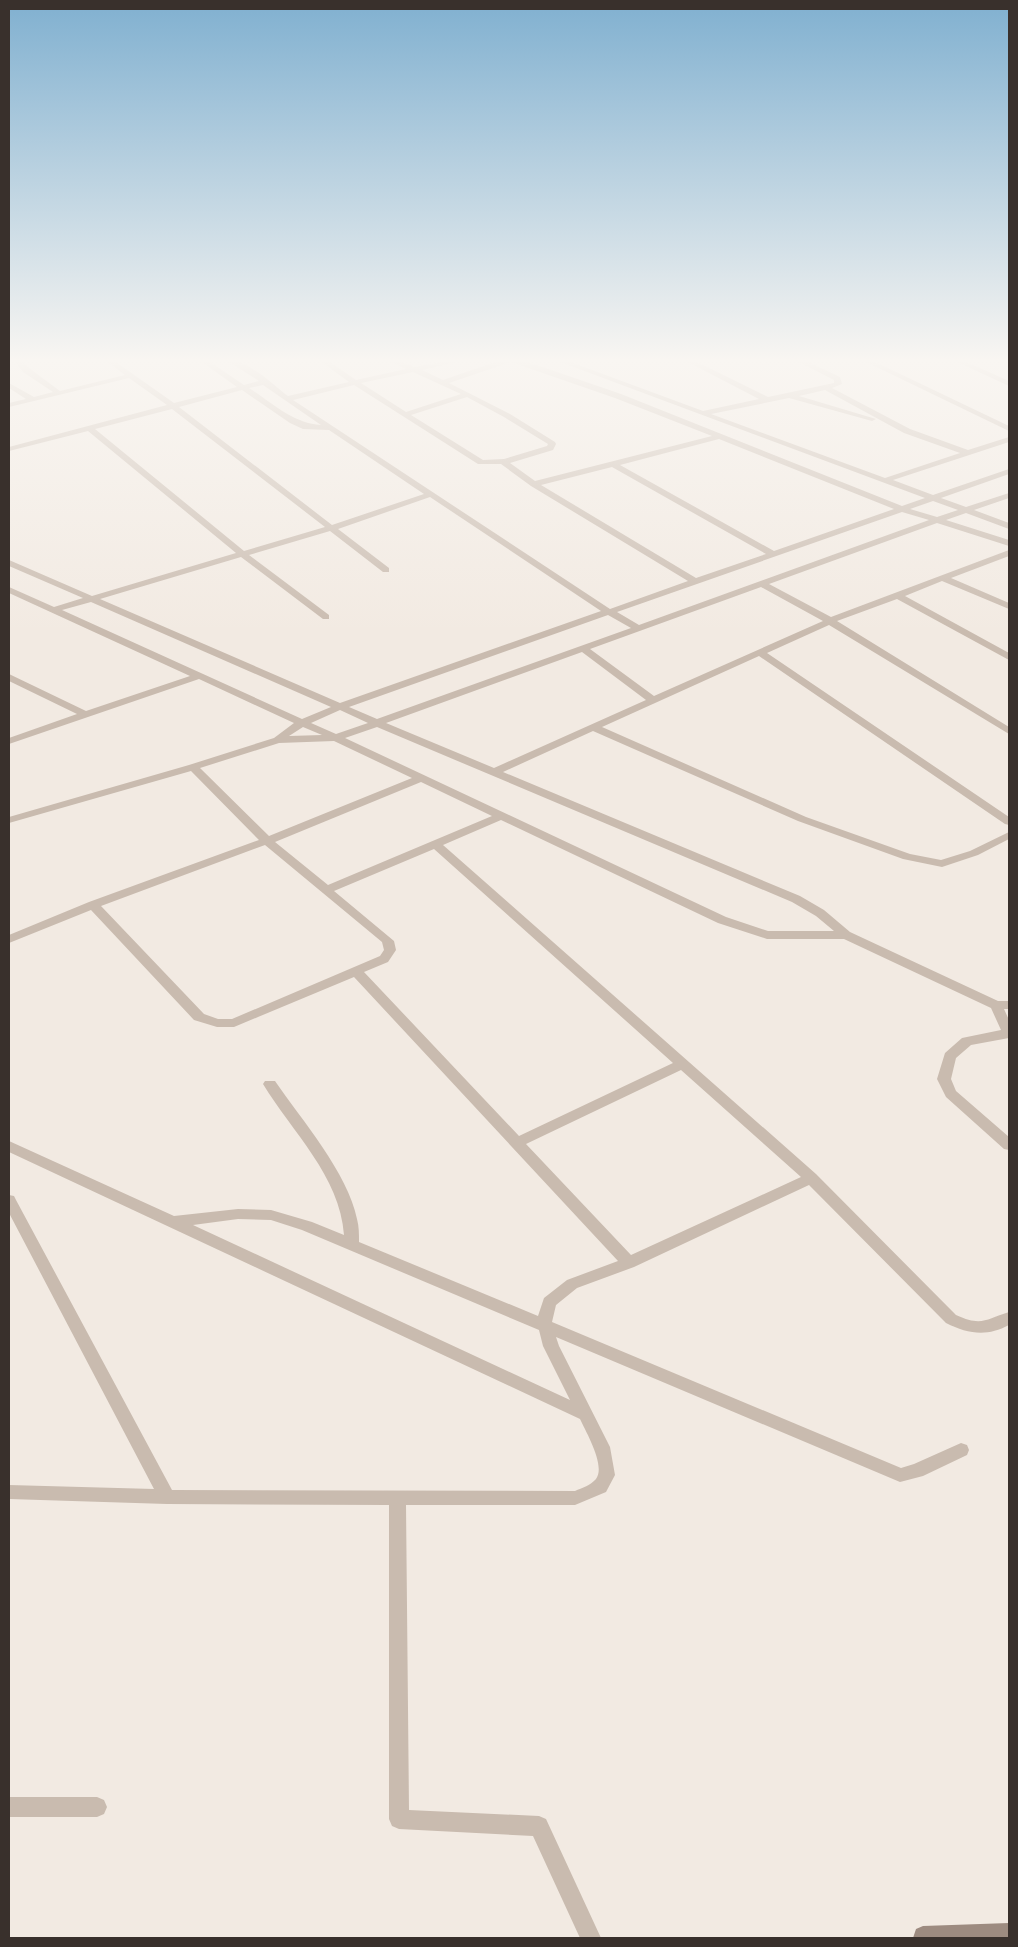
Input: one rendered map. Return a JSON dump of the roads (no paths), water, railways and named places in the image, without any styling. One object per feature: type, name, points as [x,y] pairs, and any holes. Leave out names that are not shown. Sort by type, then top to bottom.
[{"type":"main road","points":[[923,1937],[1009,1933]]},
{"type":"street","points":[[116,451],[242,554],[326,617]]},
{"type":"street","points":[[231,451],[386,570]]},
{"type":"street","points":[[366,451],[607,611],[638,628]]},
{"type":"street","points":[[462,451],[476,460],[493,464],[543,451]]},
{"type":"street","points":[[534,484],[664,451]]},
{"type":"street","points":[[754,451],[903,509],[1009,543]]},
{"type":"street","points":[[806,451],[1009,526]]},
{"type":"street","points":[[962,451],[968,453]]},
{"type":"street","points":[[886,480],[974,451]]},
{"type":"street","points":[[503,462],[534,484],[694,582]]},
{"type":"street","points":[[613,464],[773,554]]},
{"type":"street","points":[[278,740],[301,723],[339,707],[607,611],[1009,471]]},
{"type":"street","points":[[53,610],[332,528],[431,494]]},
{"type":"street","points":[[9,820],[193,767],[278,740],[336,738],[1009,495]]},
{"type":"street","points":[[495,772],[830,621],[1009,553]]},
{"type":"street","points":[[9,563],[339,707],[796,899],[820,912],[846,934],[996,1005],[1009,1005]]},
{"type":"street","points":[[942,578],[1009,606]]},
{"type":"street","points":[[761,583],[830,621],[1009,731]]},
{"type":"street","points":[[9,590],[336,738],[722,920],[767,934],[846,934]]},
{"type":"street","points":[[897,595],[1009,657]]},
{"type":"street","points":[[584,648],[653,700]]},
{"type":"street","points":[[759,652],[1009,822]]},
{"type":"street","points":[[9,741],[199,676]]},
{"type":"street","points":[[9,677],[86,715]]},
{"type":"street","points":[[593,727],[802,818],[907,857],[942,864],[966,856],[1009,835]]},
{"type":"street","points":[[93,905],[199,1017],[216,1023],[234,1023],[384,959],[390,950],[388,942],[267,841],[193,767]]},
{"type":"street","points":[[9,939],[93,905],[267,841],[421,778]]},
{"type":"street","points":[[326,890],[501,816]]},
{"type":"street","points":[[434,843],[811,1178],[951,1318],[967,1327],[985,1328],[1007,1323]]},
{"type":"street","points":[[356,971],[629,1263]]},
{"type":"street","points":[[996,1005],[1009,1033],[967,1040],[950,1056],[944,1080],[951,1094],[1009,1145]]},
{"type":"street","points":[[517,1143],[682,1064]]},
{"type":"street","points":[[270,1084],[332,1177],[343,1197],[350,1219],[352,1245]]},
{"type":"street","points":[[9,1146],[585,1414]]},
{"type":"street","points":[[9,1492],[167,1497],[575,1498],[596,1492],[605,1480],[607,1464],[602,1447],[551,1346],[544,1322],[549,1302],[572,1284],[629,1263],[811,1178]]},
{"type":"street","points":[[9,1200],[167,1497]]},
{"type":"street","points":[[173,1222],[238,1214],[271,1215],[307,1226],[546,1328],[900,1475],[917,1472],[961,1450]]},
{"type":"street","points":[[397,1498],[399,1819],[539,1826],[592,1938]]},
{"type":"street","points":[[9,1807],[98,1806]]}]
